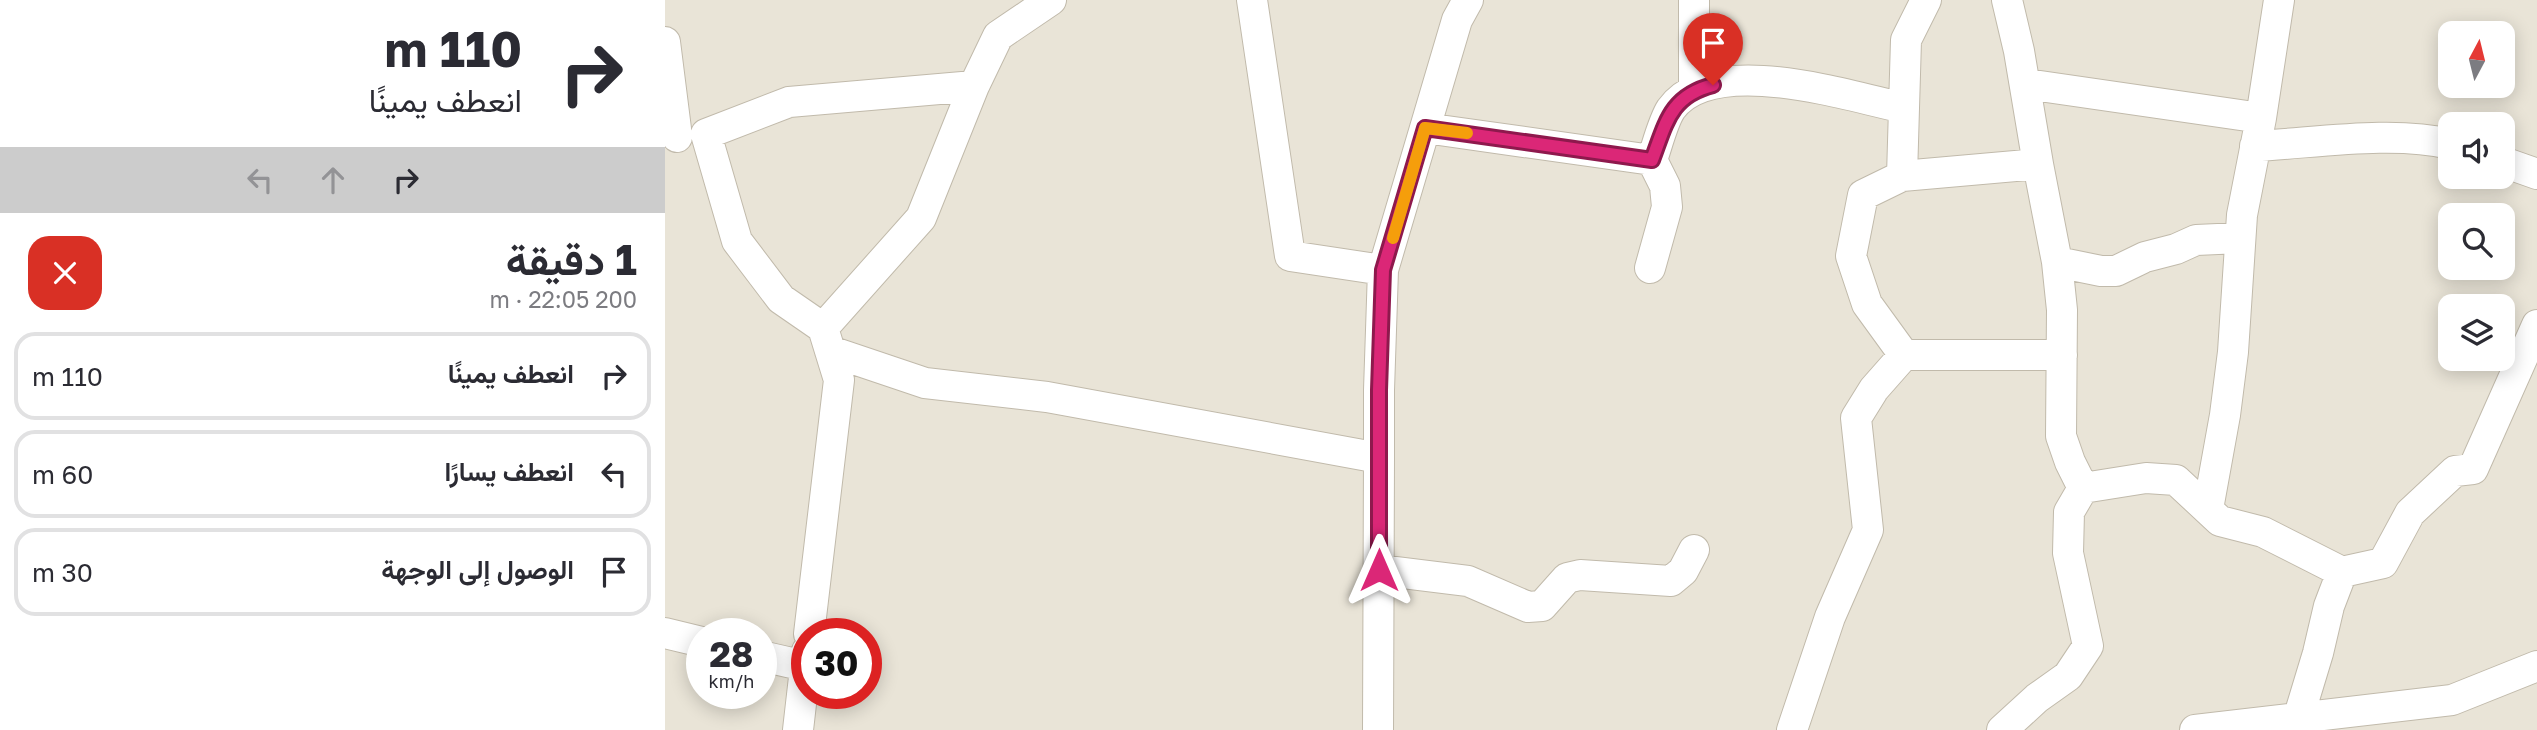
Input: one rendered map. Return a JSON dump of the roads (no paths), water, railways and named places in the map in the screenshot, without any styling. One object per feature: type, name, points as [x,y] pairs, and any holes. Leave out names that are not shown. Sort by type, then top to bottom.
[{"type":"street","points":[[826,340],[921,218],[974,86],[998,36],[1051,0]]},
{"type":"street","points":[[1252,0],[1290,256],[1383,270]]},
{"type":"street","points":[[1378,730],[1379,390],[1383,270],[1457,20],[1468,0]]},
{"type":"street","points":[[1694,0],[1694,90]]},
{"type":"street","points":[[1902,176],[1906,40],[1926,0]]},
{"type":"street","points":[[2007,0],[2026,84],[2057,262],[2062,310],[2061,436],[2083,488]]},
{"type":"street","points":[[2208,509],[2233,352],[2242,215],[2279,0]]},
{"type":"street","points":[[665,42],[671,137],[706,134],[789,102],[974,86]]},
{"type":"street","points":[[1650,268],[1667,207],[1665,186],[1652,160],[1671,109],[1694,90],[1733,80],[1781,81],[1904,108]]},
{"type":"street","points":[[2026,84],[2258,132],[2426,138],[2438,141]]},
{"type":"street","points":[[1425,128],[1652,160]]},
{"type":"street","points":[[706,134],[737,242],[782,299],[826,340],[925,383],[1047,397],[1379,458]]},
{"type":"street","points":[[1904,355],[1867,304],[1851,256],[1863,195],[1902,176],[2038,164]]},
{"type":"street","points":[[2515,166],[2537,174]]},
{"type":"street","points":[[2057,262],[2101,271],[2116,271],[2145,257],[2176,249],[2196,240],[2240,238]]},
{"type":"street","points":[[2083,488],[2146,478],[2176,480],[2220,522],[2263,532],[2342,572],[2383,564],[2410,513],[2455,471],[2473,469],[2537,325]]},
{"type":"street","points":[[811,618],[839,380],[826,340]]},
{"type":"street","points":[[1792,730],[1830,617],[1868,530],[1856,418],[1874,389],[1904,355],[2062,355]]},
{"type":"street","points":[[2002,730],[2037,698],[2068,676],[2088,646],[2068,553],[2069,512],[2083,488]]},
{"type":"street","points":[[1379,570],[1468,581],[1528,607],[1542,607],[1567,579],[1580,575],[1671,581],[1683,571],[1694,550]]},
{"type":"street","points":[[2298,719],[2329,606],[2342,572]]},
{"type":"street","points":[[665,633],[686,638]]},
{"type":"street","points":[[2195,730],[2452,700],[2537,666]]},
{"type":"street","points":[[798,730],[800,709]]}]
